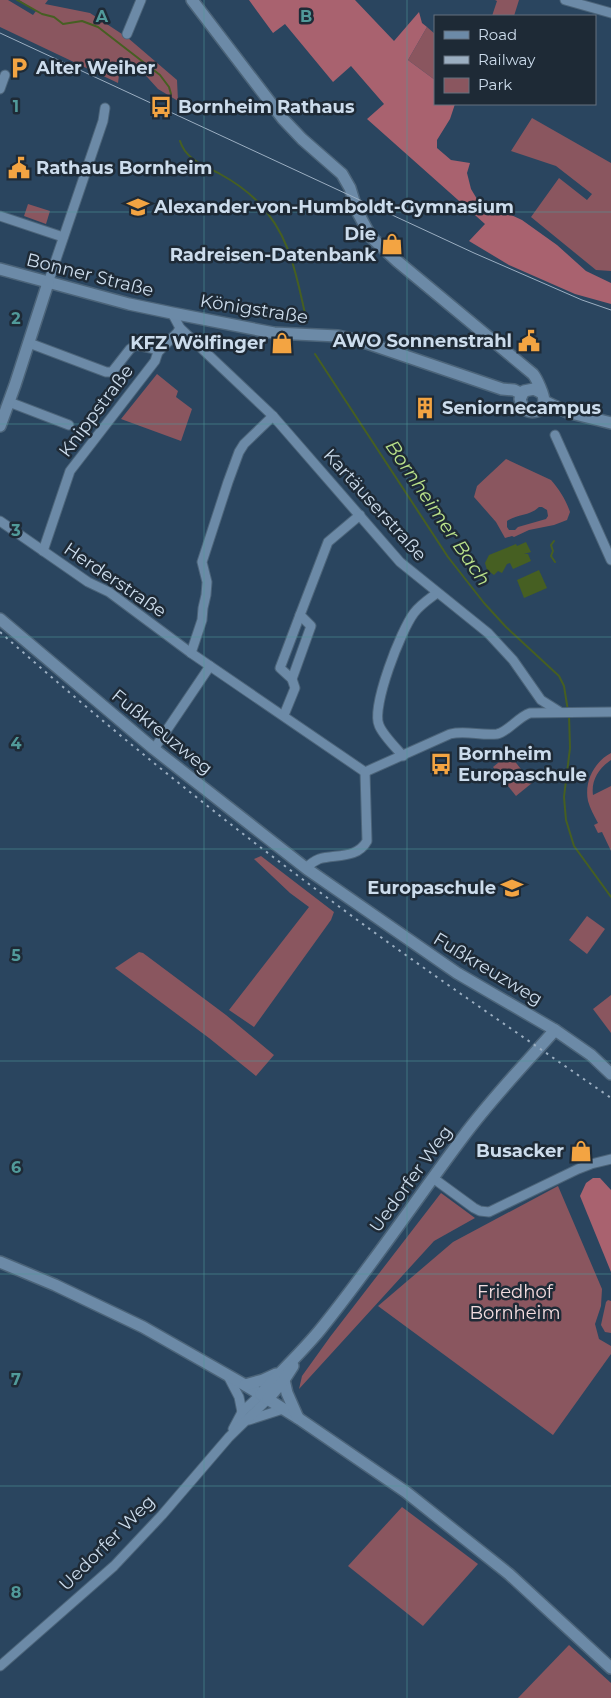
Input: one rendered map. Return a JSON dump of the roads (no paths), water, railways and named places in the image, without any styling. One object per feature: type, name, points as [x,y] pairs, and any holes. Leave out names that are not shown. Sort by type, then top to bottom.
[{"type":"street","points":[[192,0],[283,119],[302,139],[342,174],[350,188],[357,211],[371,237],[536,378],[533,397]]},
{"type":"street","points":[[565,0],[611,13]]},
{"type":"street","points":[[127,34],[138,1]]},
{"type":"street","points":[[0,89],[5,75]]},
{"type":"street","points":[[0,426],[4,409],[29,344],[103,121],[105,108]]},
{"type":"street","points":[[0,216],[63,237]]},
{"type":"street","name":"Bonner Straße","points":[[0,269],[129,304],[172,313]]},
{"type":"street","name":"Kartäuserstraße","points":[[172,313],[180,328],[273,416],[400,562],[488,633],[513,660],[541,700],[561,712]]},
{"type":"street","name":"Königstraße","points":[[172,313],[274,333],[338,336],[364,342],[502,389],[514,390],[533,397],[550,411],[567,412],[611,423]]},
{"type":"street","name":"Knippstraße","points":[[43,551],[70,471],[155,361],[158,352],[180,328]]},
{"type":"street","points":[[29,344],[106,372],[112,372],[130,349],[136,345],[155,349],[158,352]]},
{"type":"street","points":[[4,409],[69,425]]},
{"type":"street","points":[[191,653],[202,620],[206,595],[207,582],[202,562],[228,482],[239,452],[244,444],[273,416]]},
{"type":"street","points":[[555,435],[611,560]]},
{"type":"street","points":[[284,715],[295,688],[292,679],[280,668],[300,615],[328,542],[360,515]]},
{"type":"street","name":"Herderstraße","points":[[0,522],[88,582],[108,592],[191,653],[365,772]]},
{"type":"street","points":[[403,756],[379,726],[377,711],[395,650],[406,623],[415,611],[437,593]]},
{"type":"street","points":[[292,679],[311,626],[300,615]]},
{"type":"street","name":"Fußkreuzweg","points":[[0,619],[154,749],[306,868],[457,973],[555,1030],[591,1055],[611,1074]]},
{"type":"street","points":[[154,749],[210,666]]},
{"type":"street","points":[[306,868],[320,859],[349,855],[358,851],[364,845],[366,841],[365,772],[450,734],[458,732],[499,734],[541,700]]},
{"type":"street","points":[[524,715],[537,712],[611,712]]},
{"type":"street","name":"Uedorfer Weg","points":[[0,1666],[114,1566],[162,1516],[244,1416],[265,1396],[300,1354],[352,1289],[432,1178],[490,1103],[555,1030]]},
{"type":"street","points":[[432,1178],[474,1208],[490,1212],[591,1164],[611,1159]]},
{"type":"street","points":[[0,1262],[106,1308],[265,1396],[406,1492],[509,1574],[611,1668]]},
{"type":"street","points":[[228,1375],[239,1397],[244,1416],[283,1408]]},
{"type":"street","points":[[245,1384],[282,1376],[298,1418]]},
{"type":"waterway","points":[[17,0],[42,14],[54,17],[63,24],[82,21],[98,27],[160,75],[169,87],[171,94]]},
{"type":"waterway","points":[[180,141],[191,157],[239,186],[257,201],[269,215],[278,229],[291,258],[307,322]]},
{"type":"waterway","name":"Bornheimer Bach","points":[[315,354],[448,557],[484,603],[506,627],[559,676],[564,686],[568,711]]},
{"type":"waterway","points":[[554,541],[551,545],[553,551],[551,556],[555,562]]},
{"type":"waterway","name":"Bornheimer Bach","points":[[569,715],[570,748],[564,797],[566,820],[574,846],[611,897]]},
{"type":"tram line","points":[[0,33],[474,253],[582,300],[611,310]]},
{"type":"railway","points":[[0,632],[164,771],[290,870],[402,952],[611,1098]]},
{"type":"place","name":"Alter Weiher","points":[[19,68]]},
{"type":"place","name":"Bornheim Rathaus","points":[[161,107]]},
{"type":"place","name":"Rathaus Bornheim","points":[[19,168]]},
{"type":"place","name":"Alexander-von-Humboldt-Gymnasium","points":[[138,207]]},
{"type":"place","name":"Die Radreisen-Datenbank","points":[[392,244]]},
{"type":"place","name":"AWO Sonnenstrahl","points":[[529,341]]},
{"type":"place","name":"KFZ Wölfinger","points":[[282,343]]},
{"type":"place","name":"Seniornecampus","points":[[425,408]]},
{"type":"place","name":"Bornheim Europaschule","points":[[441,764]]},
{"type":"place","name":"Europaschule","points":[[512,888]]},
{"type":"place","name":"Busacker","points":[[581,1151]]},
{"type":"park label","name":"Friedhof Bornheim","points":[[515,1302]]}]
